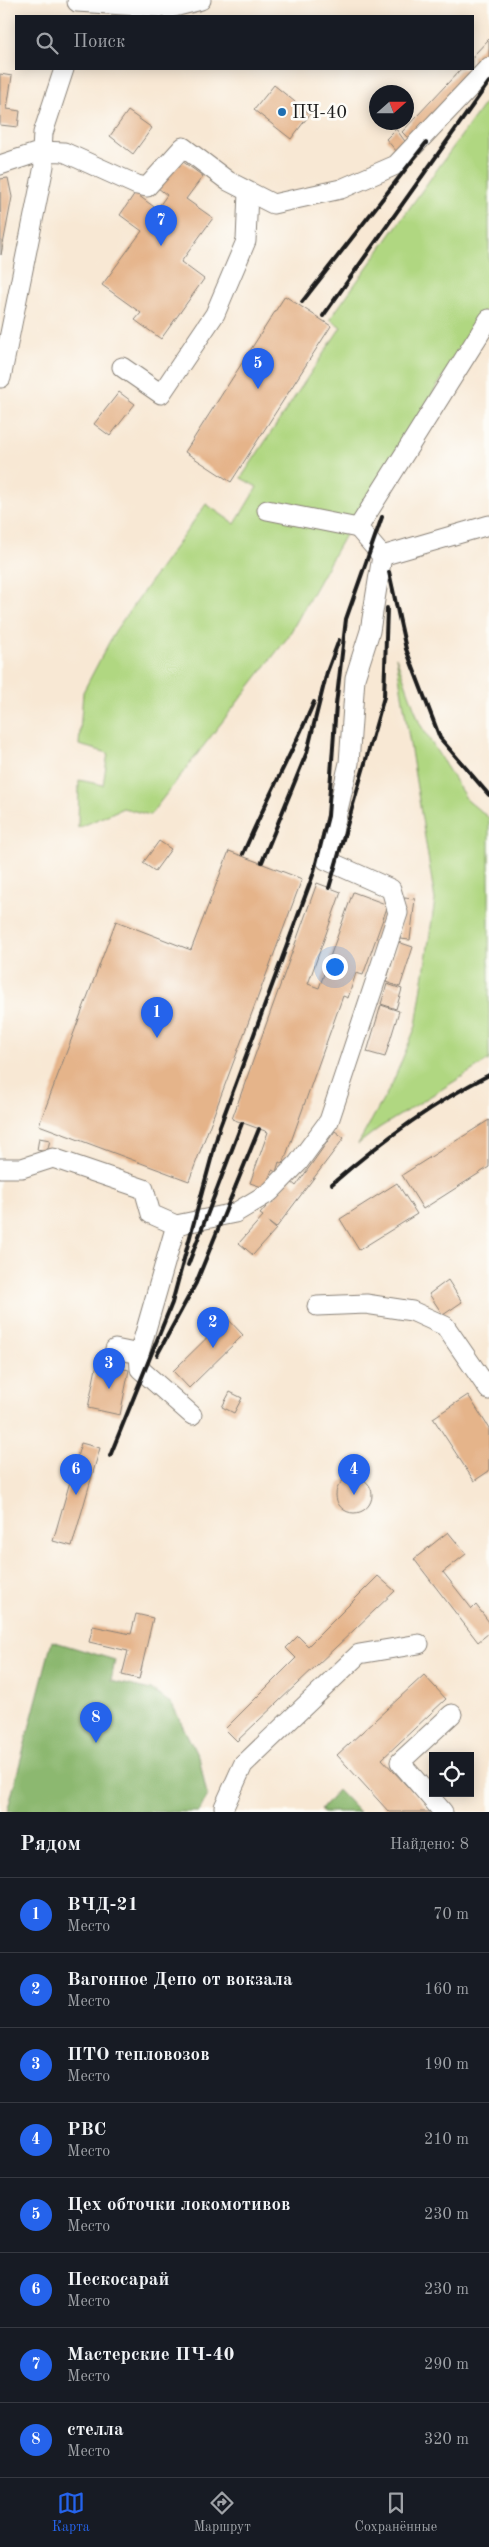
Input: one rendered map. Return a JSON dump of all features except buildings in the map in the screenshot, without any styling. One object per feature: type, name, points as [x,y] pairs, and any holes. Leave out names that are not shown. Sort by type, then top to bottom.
[{"type":"lane","points":[[75,6],[170,8],[202,0]]},
{"type":"lane","points":[[0,162],[42,151],[64,152],[137,185],[147,187],[183,147],[228,181],[273,204],[341,188],[396,165],[489,67]]},
{"type":"lane","points":[[1,378],[44,166],[42,151],[43,133],[64,70]]},
{"type":"lane","points":[[122,368],[161,394],[219,305],[246,241],[248,192]]},
{"type":"lane","points":[[358,528],[489,319]]},
{"type":"lane","points":[[0,1168],[22,1168],[53,1158],[144,1189],[151,1214],[176,1225],[235,1213],[270,1192],[298,1163],[329,1121],[398,913],[391,889],[326,860],[350,763],[355,678],[370,631],[382,556],[358,528],[268,510]]},
{"type":"lane","points":[[382,556],[489,525]]},
{"type":"lane","points":[[176,1225],[139,1354],[140,1368],[192,1415]]},
{"type":"lane","points":[[317,1306],[366,1304],[412,1311],[444,1326],[489,1390]]},
{"type":"lane","points":[[115,1349],[139,1354]]},
{"type":"lane","points":[[224,1807],[243,1765],[359,1654],[419,1644]]},
{"type":"lane","points":[[443,1812],[400,1762],[452,1714]]},
{"type":"green space","points":[[489,97],[489,304],[356,515],[288,637],[150,815],[123,808],[78,828],[79,780],[103,785],[108,753],[79,745],[83,692],[115,631],[206,504],[235,524],[257,487],[241,478],[341,327],[330,319]]},
{"type":"green space","points":[[396,657],[420,724],[467,800],[489,818],[489,1060],[379,1128],[358,1144],[392,1084],[416,1026],[435,900]]},
{"type":"green space","points":[[52,1641],[115,1660],[111,1681],[151,1690],[172,1704],[200,1761],[207,1796],[199,1812],[7,1812]]},
{"type":"green space","points":[[338,1790],[359,1812],[323,1812],[321,1810]]},
{"type":"railway","points":[[323,316],[489,82]]},
{"type":"railway","points":[[302,302],[426,143]]},
{"type":"railway","points":[[110,1456],[172,1303],[220,1126],[313,875],[328,816],[336,705],[346,619],[382,517]]},
{"type":"railway","points":[[389,572],[406,649],[440,738],[489,795]]},
{"type":"railway","points":[[329,888],[384,697],[387,608]]},
{"type":"railway","points":[[262,862],[307,752],[327,672],[339,640]]},
{"type":"railway","points":[[243,854],[314,702]]},
{"type":"railway","points":[[332,1184],[407,1124],[447,1098],[489,1075]]},
{"type":"railway","points":[[188,1265],[242,1123]]},
{"type":"railway","points":[[157,1355],[196,1283],[259,1129]]},
{"type":"place","name":"ПЧ-40","points":[[282,112]]},
{"type":"place","name":"Мастерские ПЧ-40","points":[[161,246]]},
{"type":"place","name":"Цех обточки локомотивов","points":[[258,389]]},
{"type":"place","name":"ВЧД-21","points":[[157,1038]]},
{"type":"place","name":"Вагонное Депо от вокзала","points":[[213,1348]]},
{"type":"place","name":"ПТО тепловозов","points":[[109,1389]]},
{"type":"place","name":"Пескосарай","points":[[76,1495]]},
{"type":"place","name":"РВС","points":[[354,1495]]},
{"type":"place","name":"стелла","points":[[96,1743]]}]
